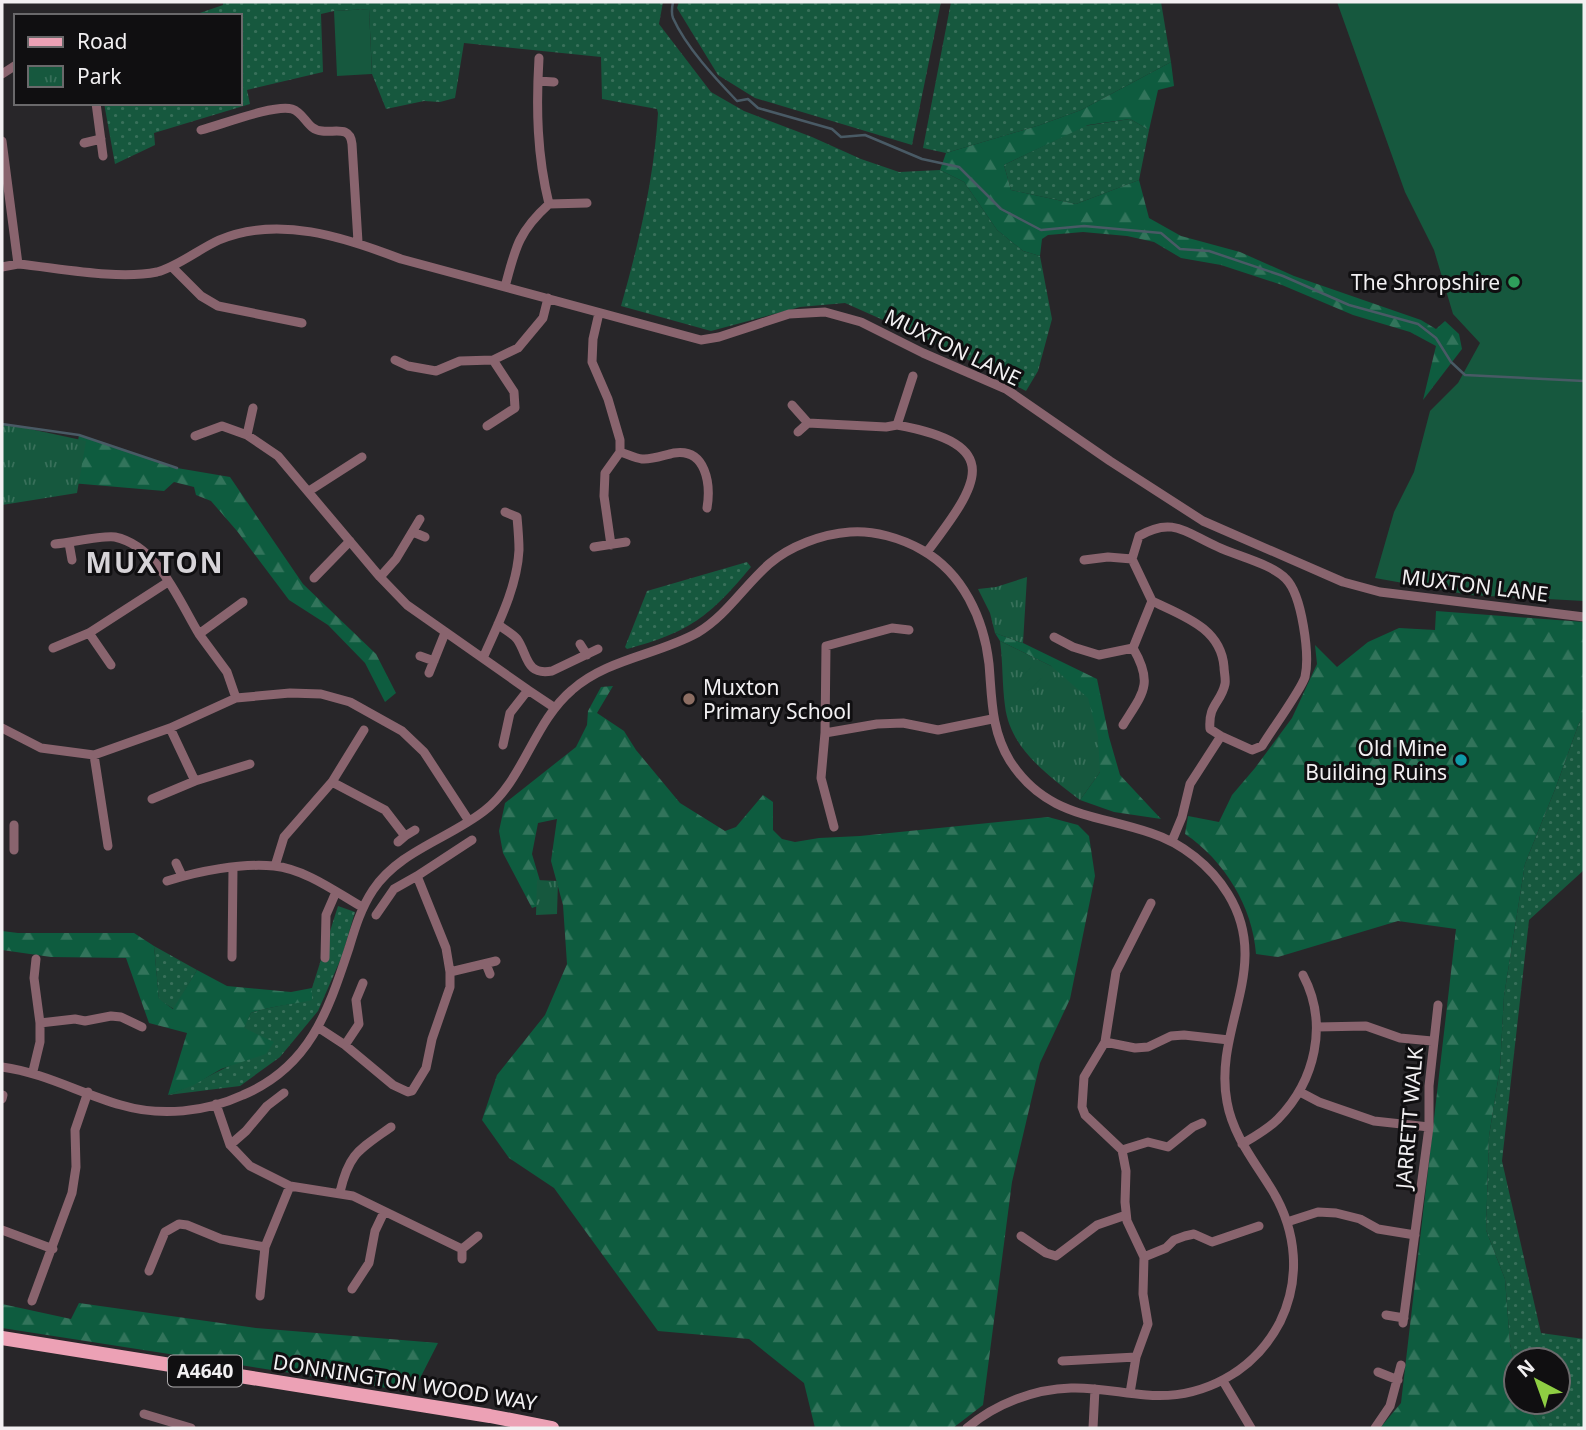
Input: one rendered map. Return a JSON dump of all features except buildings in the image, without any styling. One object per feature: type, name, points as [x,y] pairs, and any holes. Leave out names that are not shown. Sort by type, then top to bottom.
[{"type":"main road","name":"DONNINGTON WOOD WAY","points":[[2,1338],[552,1428]]},
{"type":"street","points":[[539,58],[538,146],[549,204]]},
{"type":"street","points":[[538,81],[554,82]]},
{"type":"street","points":[[96,105],[103,156]]},
{"type":"street","points":[[201,130],[271,109],[291,108],[302,114],[309,125],[319,131],[338,130],[347,133],[352,138],[358,242]]},
{"type":"street","points":[[84,143],[101,139]]},
{"type":"street","points":[[2,141],[4,176],[18,264]]},
{"type":"street","points":[[505,287],[515,248],[531,220],[549,204],[587,202]]},
{"type":"street","name":"MUXTON LANE","points":[[2,267],[18,264],[121,274],[158,271],[172,267],[220,239],[267,227],[358,242],[401,259],[701,340],[719,337],[789,314],[825,312],[861,322],[923,353],[1006,389],[1203,521],[1343,582],[1380,592],[1584,617]]},
{"type":"street","points":[[172,267],[201,296],[218,306],[302,323]]},
{"type":"street","points":[[395,360],[408,366],[436,370],[460,361],[493,360],[518,348],[543,318],[548,298]]},
{"type":"street","points":[[599,313],[593,339],[592,362],[608,398],[620,440],[620,452],[605,473],[604,496],[611,545]]},
{"type":"street","points":[[487,426],[515,408],[514,393],[493,360]]},
{"type":"street","points":[[897,425],[913,376]]},
{"type":"street","points":[[792,405],[808,423]]},
{"type":"street","points":[[247,435],[253,408]]},
{"type":"street","points":[[798,432],[808,423],[886,427],[897,425],[935,433],[965,449],[973,463],[972,477],[958,511],[927,552]]},
{"type":"street","points":[[195,436],[222,426],[247,435],[278,456],[407,605],[555,708]]},
{"type":"street","points":[[620,452],[643,460],[687,452],[698,458],[707,473],[710,494],[707,508]]},
{"type":"street","points":[[309,491],[362,457]]},
{"type":"street","points":[[483,658],[517,568],[520,514],[505,512]]},
{"type":"street","points":[[380,577],[396,559],[420,519]]},
{"type":"street","points":[[1171,526],[1189,531],[1230,553],[1265,566],[1286,579],[1298,602],[1303,621],[1305,678],[1262,746],[1252,750],[1210,729],[1209,715],[1225,684],[1223,659],[1213,635],[1189,619],[1152,601],[1132,559],[1139,536],[1156,527],[1171,526]]},
{"type":"street","points":[[413,532],[425,537]]},
{"type":"street","points":[[2,1067],[33,1071],[124,1106],[149,1110],[191,1111],[247,1094],[285,1070],[319,1028],[332,1000],[362,907],[377,883],[396,866],[469,821],[499,798],[555,708],[571,690],[591,676],[704,629],[773,561],[795,547],[843,532],[864,532],[896,539],[927,552],[949,571],[961,585],[978,615],[986,645],[992,719],[1010,760],[1024,778],[1040,793],[1077,814],[1172,841],[1198,859],[1230,896],[1244,933],[1245,974],[1229,1040],[1225,1085],[1227,1102],[1232,1123],[1242,1144],[1276,1195],[1287,1222],[1294,1255],[1293,1280],[1288,1303],[1271,1338],[1260,1352],[1223,1381],[1185,1394],[1150,1396],[1068,1388],[1035,1394],[1006,1404],[967,1428]]},
{"type":"street","points":[[55,544],[114,537],[135,545],[153,560],[199,634],[227,672],[236,698]]},
{"type":"street","points":[[313,578],[350,541]]},
{"type":"street","points":[[594,547],[626,542]]},
{"type":"street","points":[[69,543],[72,560]]},
{"type":"street","points":[[1084,560],[1108,557],[1132,559]]},
{"type":"street","points":[[52,648],[89,633],[168,582]]},
{"type":"street","points":[[1123,725],[1142,693],[1146,675],[1133,648],[1152,601]]},
{"type":"street","points":[[199,634],[243,602]]},
{"type":"street","points":[[498,624],[517,639],[526,660],[544,672],[598,649]]},
{"type":"street","points":[[834,827],[821,778],[825,733],[826,646],[892,628],[909,630]]},
{"type":"street","points":[[89,633],[111,665]]},
{"type":"street","points":[[429,673],[445,633]]},
{"type":"street","points":[[1054,637],[1073,648],[1099,654],[1133,648]]},
{"type":"street","points":[[580,644],[586,655]]},
{"type":"street","points":[[420,656],[434,661]]},
{"type":"street","points":[[503,744],[510,713],[528,690]]},
{"type":"street","points":[[2,729],[41,748],[94,755],[170,728],[236,698],[290,693],[321,694],[350,702],[402,731],[424,752],[469,821]]},
{"type":"street","points":[[825,733],[877,724],[903,723],[938,730],[992,719]]},
{"type":"street","points":[[170,728],[195,781]]},
{"type":"street","points":[[275,866],[284,837],[331,782],[364,730]]},
{"type":"street","points":[[1172,841],[1182,817],[1190,784],[1221,736]]},
{"type":"street","points":[[94,755],[108,846]]},
{"type":"street","points":[[158,800],[195,781],[250,764]]},
{"type":"street","points":[[331,782],[385,810],[401,839],[415,830]]},
{"type":"street","points":[[14,825],[14,849]]},
{"type":"street","points":[[2,836],[13,836]]},
{"type":"street","points":[[376,915],[394,889],[472,840]]},
{"type":"street","points":[[176,863],[182,876]]},
{"type":"street","points":[[167,881],[182,876],[275,866],[307,877],[362,907]]},
{"type":"street","points":[[232,957],[233,869]]},
{"type":"street","points":[[319,1028],[345,1045],[393,1085],[408,1092],[412,1091],[426,1068],[432,1039],[450,987],[446,948],[418,876]]},
{"type":"street","points":[[325,958],[326,915],[336,891]]},
{"type":"street","points":[[1130,1393],[1136,1357],[1148,1324],[1143,1294],[1144,1257],[1126,1215],[1126,1171],[1122,1150],[1084,1115],[1082,1107],[1084,1077],[1105,1042],[1116,972],[1151,903]]},
{"type":"street","points":[[33,1071],[40,1042],[34,970],[36,959]]},
{"type":"street","points":[[450,972],[496,961]]},
{"type":"street","points":[[486,964],[490,974]]},
{"type":"street","points":[[22,968],[34,970]]},
{"type":"street","points":[[1242,1144],[1276,1121],[1300,1093],[1316,1048],[1317,1027],[1311,995],[1303,975]]},
{"type":"street","points":[[345,1045],[359,1024],[356,1000],[363,983]]},
{"type":"street","name":"JARRETT WALK","points":[[1386,1315],[1404,1320],[1429,1127],[1432,1041],[1438,1005]]},
{"type":"street","points":[[40,1023],[75,1019],[85,1021],[111,1016],[121,1017],[142,1027]]},
{"type":"street","points":[[1317,1027],[1366,1026],[1400,1038],[1432,1041]]},
{"type":"street","points":[[1105,1042],[1135,1048],[1148,1047],[1171,1036],[1229,1040]]},
{"type":"street","points":[[32,1301],[53,1249],[75,1181],[75,1130],[88,1093]]},
{"type":"street","points":[[230,1145],[267,1106],[284,1093]]},
{"type":"street","points":[[1300,1093],[1374,1121],[1429,1127]]},
{"type":"street","points":[[216,1104],[230,1145],[250,1166],[290,1186],[340,1192],[384,1212],[462,1254],[478,1236]]},
{"type":"street","points":[[1122,1150],[1148,1142],[1168,1147],[1202,1123]]},
{"type":"street","points":[[340,1192],[344,1173],[354,1155],[391,1128]]},
{"type":"street","points":[[260,1296],[265,1247],[290,1186]]},
{"type":"street","points":[[352,1289],[369,1263],[374,1231],[384,1212]]},
{"type":"street","points":[[1287,1222],[1318,1212],[1336,1213],[1360,1219],[1378,1229],[1415,1235]]},
{"type":"street","points":[[1021,1236],[1046,1253],[1056,1256],[1097,1225],[1126,1215]]},
{"type":"street","points":[[149,1271],[165,1232],[179,1224],[221,1239],[265,1247]]},
{"type":"street","points":[[1144,1257],[1185,1236],[1194,1234],[1212,1242],[1259,1226]]},
{"type":"street","points":[[2,1230],[53,1249]]},
{"type":"street","points":[[1062,1361],[1136,1357]]},
{"type":"street","points":[[1375,1428],[1390,1406],[1401,1365]]},
{"type":"street","points":[[1378,1372],[1398,1380]]},
{"type":"street","points":[[1223,1381],[1251,1428]]},
{"type":"street","points":[[1093,1428],[1095,1389]]},
{"type":"street","points":[[144,1414],[191,1428]]},
{"type":"green space","points":[[223,2],[663,2],[659,24],[711,92],[744,111],[899,172],[940,170],[964,182],[997,230],[1023,251],[1040,256],[1052,319],[1038,371],[1026,391],[946,348],[845,303],[800,307],[711,331],[621,306],[645,210],[658,113],[657,109],[602,99],[601,57],[464,43],[455,98],[386,109],[372,74],[369,9],[334,11],[321,14],[323,72],[247,90],[250,104],[154,133],[155,145],[115,164],[104,105],[242,105],[242,14],[197,14],[223,5]]},
{"type":"green space","points":[[679,2],[941,2],[912,145],[755,98],[718,75],[677,8]]},
{"type":"green space","points":[[951,2],[1161,2],[1171,62],[1081,110],[1040,125],[946,153],[923,148]]},
{"type":"green space","name":"The Shropshire","points":[[1337,2],[1584,2],[1584,601],[1470,595],[1375,578],[1394,512],[1414,472],[1430,411],[1458,383],[1480,343],[1453,314],[1434,250],[1405,192]]},
{"type":"green space","points":[[369,9],[372,74],[337,76],[334,11]]},
{"type":"green space","points":[[1171,62],[1174,86],[1158,90],[1149,130],[1130,119],[1088,125],[1004,165],[1011,190],[1076,204],[1139,180],[1149,218],[1181,236],[1240,252],[1294,276],[1421,320],[1436,329],[1445,321],[1459,334],[1462,349],[1423,400],[1436,346],[1410,332],[1353,315],[1282,285],[1221,265],[1181,258],[1154,242],[1127,236],[1083,232],[1048,235],[1042,239],[1040,256],[1023,251],[997,230],[964,182],[940,170],[946,153],[1081,110]]},
{"type":"green space","points":[[1130,119],[1149,130],[1139,180],[1076,204],[1011,190],[1004,165],[1084,126]]},
{"type":"green space","points":[[2,423],[86,441],[77,493],[2,505]]},
{"type":"green space","points":[[79,435],[177,468],[230,477],[303,584],[376,654],[396,693],[385,702],[365,663],[328,625],[289,600],[237,531],[211,501],[196,495],[194,487],[174,482],[164,491],[71,483]]},
{"type":"green space","points":[[747,562],[751,567],[723,599],[697,620],[649,643],[627,649],[625,647],[647,591]]},
{"type":"green space","points":[[1027,577],[1023,643],[995,633],[990,613],[978,589],[996,587]]},
{"type":"green space","points":[[1436,611],[1584,622],[1584,716],[1525,864],[1504,996],[1500,1068],[1489,1136],[1486,1230],[1505,1279],[1510,1346],[1502,1346],[1502,1416],[1534,1416],[1542,1428],[1380,1428],[1401,1403],[1456,929],[1398,921],[1278,957],[1256,954],[1249,919],[1234,886],[1212,857],[1185,834],[1188,816],[1219,822],[1232,795],[1292,718],[1317,664],[1315,645],[1337,667],[1368,642],[1399,628],[1435,630]]},
{"type":"green space","points":[[995,633],[1023,643],[1097,679],[1120,775],[1161,819],[1114,812],[1080,800],[1100,772],[1051,666],[1000,641]]},
{"type":"green space","points":[[1000,641],[1051,666],[1088,698],[1098,737],[1100,772],[1080,800],[1033,760],[1014,735],[1005,706]]},
{"type":"green space","points":[[1032,666],[1043,677],[1028,691],[1018,681]]},
{"type":"green space","points":[[613,686],[597,713],[624,731],[636,750],[680,803],[725,831],[736,827],[763,795],[773,802],[773,830],[782,839],[795,842],[1048,817],[1078,825],[1089,836],[1095,876],[1070,999],[1040,1063],[1012,1182],[983,1405],[953,1428],[815,1428],[804,1383],[749,1339],[658,1331],[554,1188],[509,1158],[482,1120],[497,1075],[545,1015],[567,964],[563,905],[551,861],[557,819],[538,823],[532,854],[540,881],[538,906],[532,908],[503,853],[499,831],[505,803],[576,747],[587,725],[588,711],[601,687]]},
{"type":"green space","points":[[1584,716],[1584,870],[1529,920],[1502,1161],[1541,1333],[1584,1339],[1584,1428],[1542,1428],[1534,1416],[1572,1416],[1572,1346],[1510,1346],[1505,1279],[1486,1230],[1489,1136],[1500,1068],[1504,996],[1525,864]]},
{"type":"green space","points":[[537,880],[558,881],[557,914],[536,915]]},
{"type":"green space","points":[[338,906],[355,912],[342,956],[318,1011],[280,1057],[240,1086],[168,1095],[242,1060],[243,1028],[251,1013],[312,999],[312,988]]},
{"type":"green space","points":[[2,931],[134,933],[154,946],[159,999],[173,1009],[197,970],[227,986],[291,992],[312,988],[312,1000],[251,1013],[244,1028],[274,1042],[266,1054],[221,1069],[194,1085],[168,1095],[187,1033],[149,1023],[126,958],[51,957],[2,950]]},
{"type":"green space","points":[[154,946],[197,970],[174,1009],[159,1000]]},
{"type":"green space","points":[[79,1303],[256,1328],[438,1343],[413,1392],[2,1328],[2,1304],[71,1319]]},
{"type":"waterway","points":[[673,2],[673,18],[685,40],[737,101],[748,99],[758,108],[832,129],[841,137],[865,135],[922,159],[959,167],[1001,209],[1041,230],[1084,226],[1161,233],[1180,249],[1209,251],[1283,276],[1349,305],[1418,324],[1436,338],[1451,362],[1465,375],[1584,381]]},
{"type":"waterway","points":[[2,424],[79,435],[177,468]]},
{"type":"place","name":"The Shropshire","points":[[1514,282]]},
{"type":"place","name":"Muxton Primary School","points":[[689,699]]},
{"type":"place","name":"Old Mine Building Ruins","points":[[1461,760]]},
{"type":"district","name":"MUXTON","points":[[155,562]]}]
